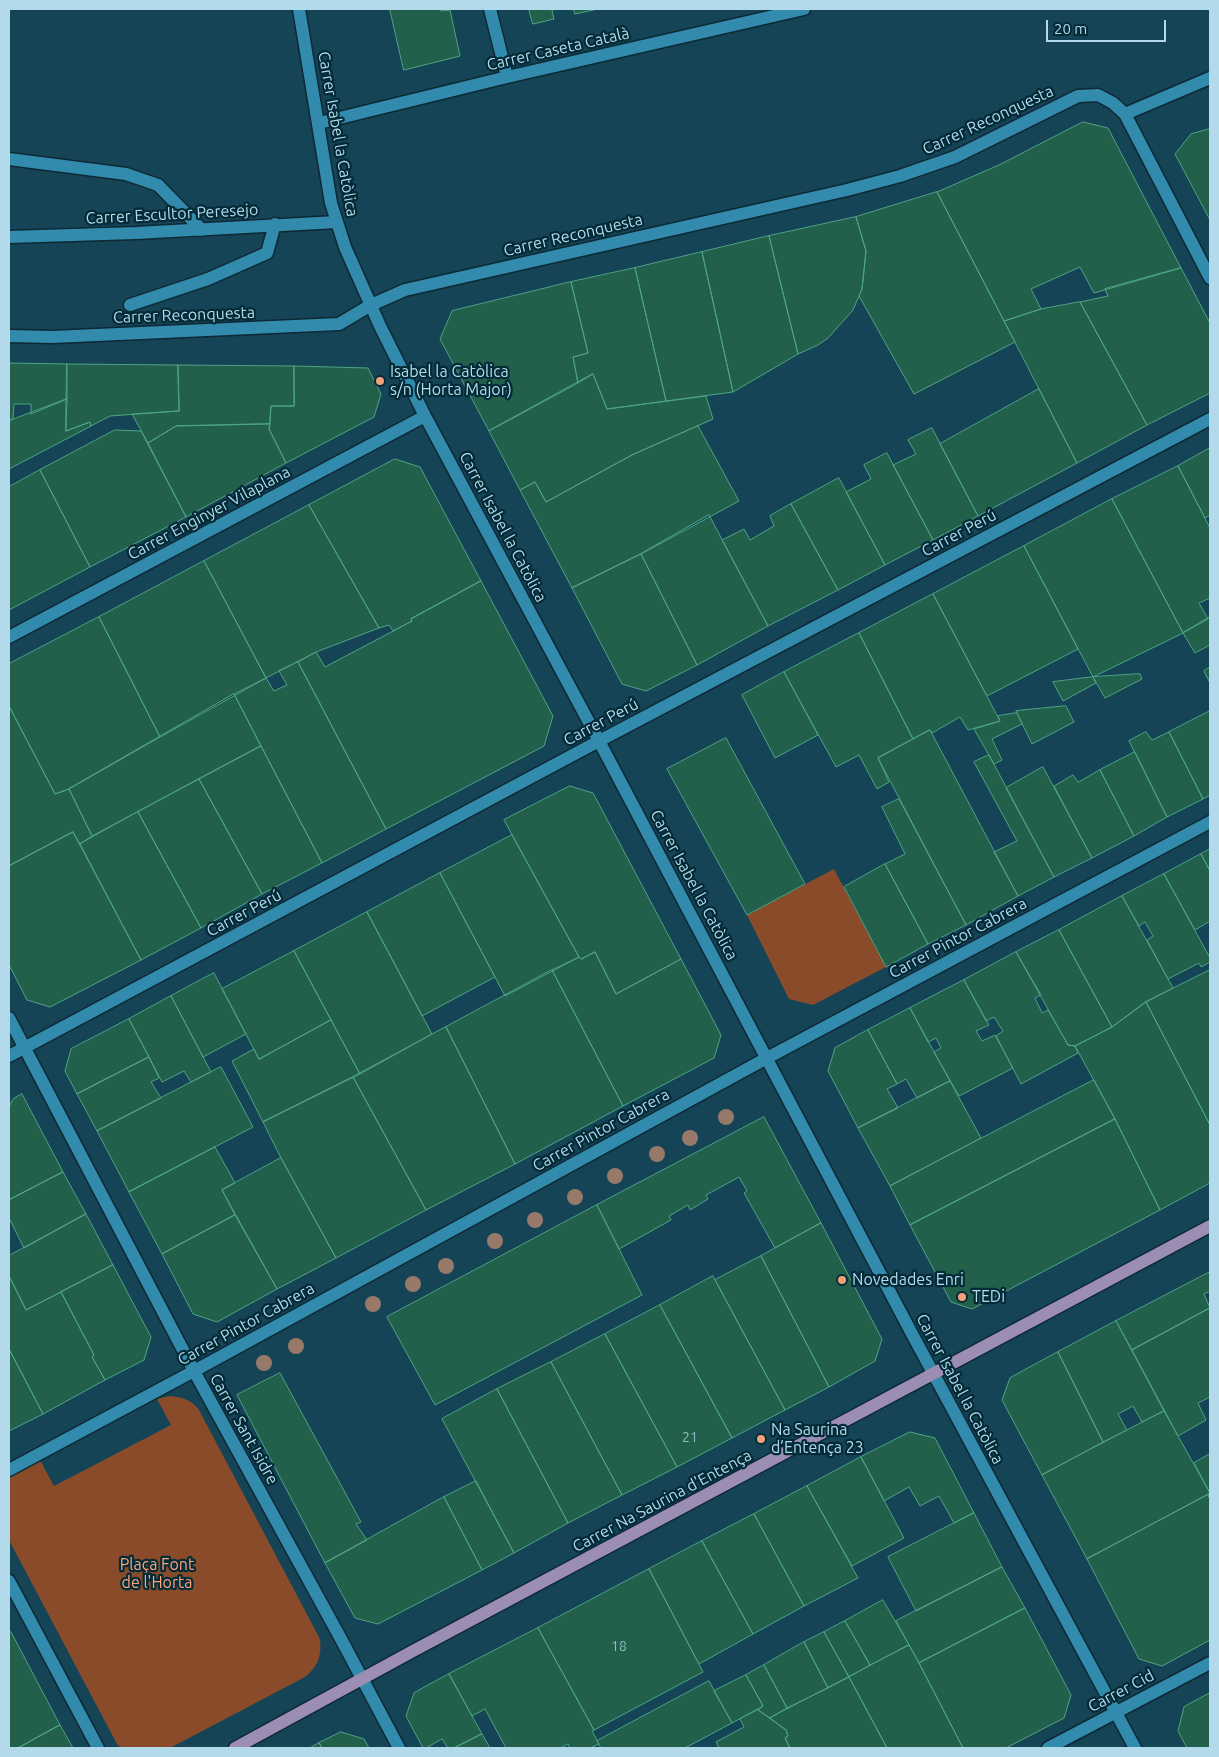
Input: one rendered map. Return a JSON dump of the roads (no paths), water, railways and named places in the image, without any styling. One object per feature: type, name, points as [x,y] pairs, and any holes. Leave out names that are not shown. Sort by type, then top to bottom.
[{"type":"main road","name":"Carrer Na Saurina d'Entença","points":[[235,1748],[362,1678],[1210,1226]]},
{"type":"street","name":"Carrer Isabel la Catòlica","points":[[299,9],[331,202],[348,254],[371,306],[425,416],[933,1374],[1136,1748]]},
{"type":"street","points":[[490,9],[507,77]]},
{"type":"street","name":"Carrer Caseta Català","points":[[319,123],[507,77],[804,9]]},
{"type":"street","points":[[1210,78],[1125,114],[1210,278]]},
{"type":"street","name":"Carrer Reconquesta","points":[[9,336],[54,337],[339,324],[405,290],[847,190],[931,166],[954,157],[1078,96],[1098,95],[1113,103],[1125,114]]},
{"type":"street","points":[[9,159],[126,174],[158,186],[202,230]]},
{"type":"street","name":"Carrer Escultor Peresejo","points":[[9,237],[202,230],[274,224],[337,222]]},
{"type":"street","points":[[130,305],[208,279],[267,253],[274,224]]},
{"type":"street","name":"Carrer Enginyer Vilaplana","points":[[9,638],[425,416]]},
{"type":"street","name":"Carrer Perú","points":[[9,1056],[599,741],[1210,419]]},
{"type":"street","name":"Carrer Pintor Cabrera","points":[[9,1470],[767,1058],[1210,822]]},
{"type":"street","name":"Carrer Sant Isidre","points":[[9,1018],[194,1371],[362,1678],[398,1748]]},
{"type":"street","points":[[9,1581],[98,1748]]},
{"type":"street","name":"Carrer Cid","points":[[1048,1748],[1210,1663]]},
{"type":"place","name":"Isabel la Catòlica s/n (Horta Major)","points":[[380,381]]},
{"type":"place","name":"Novedades Enri","points":[[842,1280]]},
{"type":"place","name":"TEDi","points":[[962,1297]]},
{"type":"place","name":"Na Saurina d’Entença 23","points":[[761,1439]]},
{"type":"park label","name":"Plaça Font de l'Horta","points":[[157,1574]]}]
